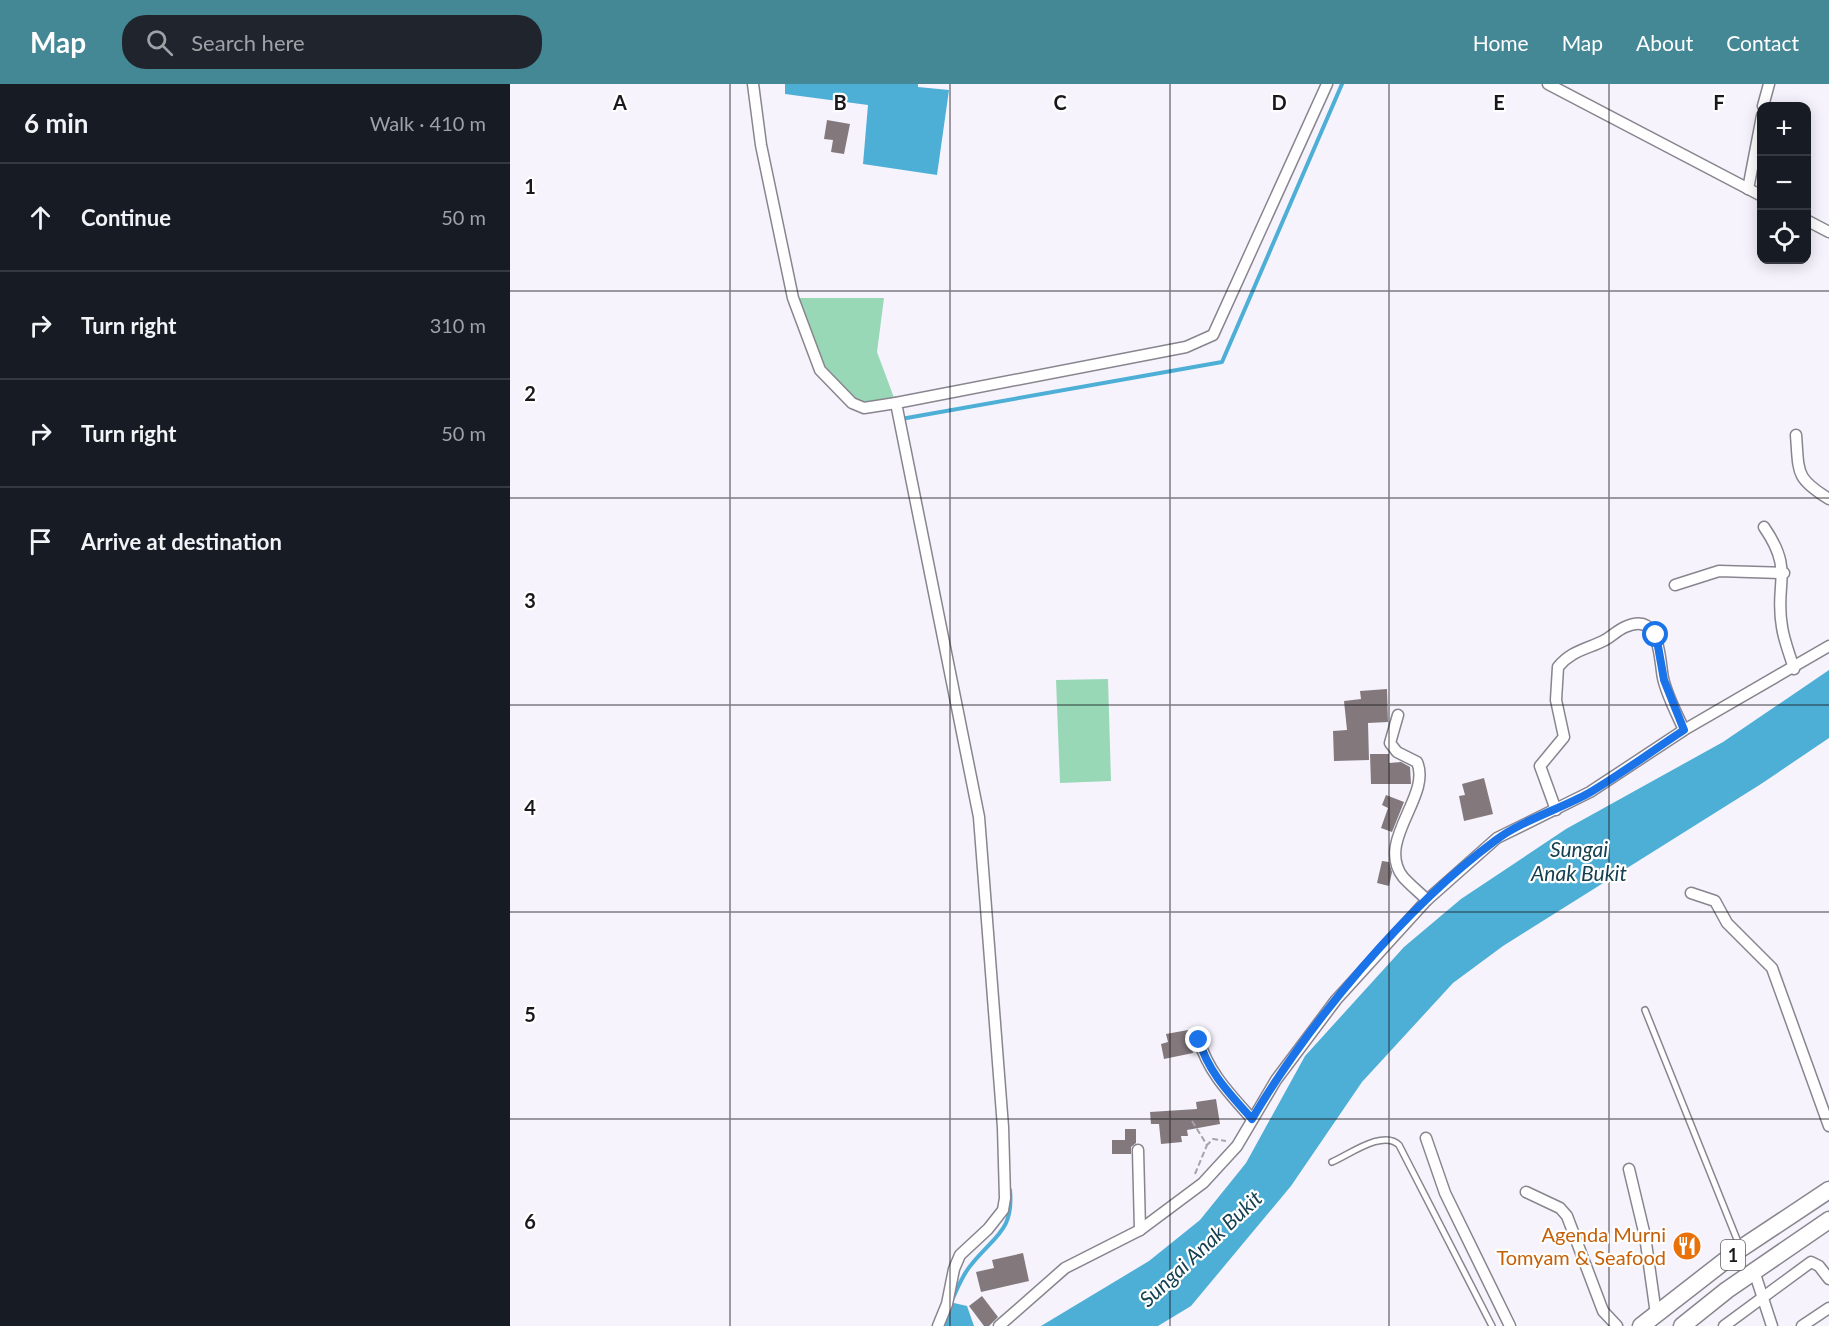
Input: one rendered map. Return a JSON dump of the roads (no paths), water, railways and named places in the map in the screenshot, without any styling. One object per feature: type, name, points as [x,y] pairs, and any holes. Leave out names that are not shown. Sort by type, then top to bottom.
[{"type":"highway","name":"1","points":[[1641,1326],[1740,1249],[1829,1190]]},
{"type":"highway","name":"1","points":[[1684,1326],[1754,1270],[1829,1220]]},
{"type":"street","points":[[753,84],[761,145],[793,298],[820,370],[852,403],[864,408],[1186,347],[1213,335],[1327,84]]},
{"type":"street","points":[[1548,84],[1757,194]]},
{"type":"street","points":[[1764,102],[1769,84]]},
{"type":"street","points":[[1748,189],[1757,138]]},
{"type":"street","points":[[1811,223],[1829,232]]},
{"type":"street","points":[[896,403],[979,817],[1003,1127],[1005,1198],[1003,1210],[988,1229],[960,1255],[954,1269],[947,1304],[938,1326]]},
{"type":"street","points":[[1796,435],[1799,473],[1803,481],[1829,499]]},
{"type":"street","points":[[1764,527],[1780,554],[1784,573],[1780,598],[1782,628],[1794,669]]},
{"type":"street","points":[[1675,585],[1719,571],[1784,573]]},
{"type":"street","points":[[1556,810],[1540,766],[1564,737],[1556,700],[1558,667],[1579,649],[1605,640],[1626,626],[1638,624],[1651,629],[1656,635],[1664,680],[1684,730]]},
{"type":"street","points":[[999,1326],[1065,1268],[1140,1230],[1203,1183],[1237,1146],[1276,1080],[1336,1000],[1427,900],[1497,838],[1590,792],[1684,730],[1794,669],[1829,646]]},
{"type":"street","points":[[1398,715],[1390,743],[1397,752],[1417,762],[1420,775],[1398,836],[1395,853],[1402,876],[1427,900]]},
{"type":"street","points":[[1691,893],[1715,901],[1726,923],[1772,969],[1829,1126]]},
{"type":"street","points":[[1199,1040],[1205,1060],[1215,1076],[1252,1119]]},
{"type":"street","points":[[1425,1138],[1445,1193],[1510,1326]]},
{"type":"street","points":[[1138,1150],[1140,1230]]},
{"type":"street","points":[[1629,1169],[1645,1236],[1656,1314]]},
{"type":"street","points":[[1526,1192],[1545,1199],[1560,1208],[1567,1216],[1603,1311],[1617,1326]]},
{"type":"street","points":[[1724,1326],[1810,1262],[1819,1266],[1829,1279]]},
{"type":"street","points":[[1754,1270],[1772,1326]]},
{"type":"street","points":[[1802,1326],[1829,1308]]},
{"type":"lane","points":[[1645,1010],[1740,1249]]},
{"type":"lane","points":[[1332,1162],[1380,1139],[1396,1141],[1399,1144],[1492,1326]]},
{"type":"water","points":[[785,84],[918,84],[918,87],[949,90],[937,175],[863,164],[868,105],[785,94]]},
{"type":"water","name":"Sungai Anak Bukit","points":[[1829,670],[1829,738],[1761,784],[1503,946],[1453,983],[1362,1082],[1291,1186],[1191,1306],[1158,1326],[1041,1326],[1149,1261],[1200,1220],[1246,1163],[1305,1056],[1404,947],[1461,899],[1566,829],[1723,742]]},
{"type":"water","points":[[949,1304],[967,1306],[974,1326],[945,1326]]},
{"type":"waterway","points":[[901,419],[1222,362],[1342,84]]},
{"type":"waterway","points":[[953,1298],[968,1269],[1001,1232],[1009,1215],[1010,1190]]},
{"type":"place","name":"Agenda Murni Tomyam & Seafood","points":[[1687,1246]]}]
